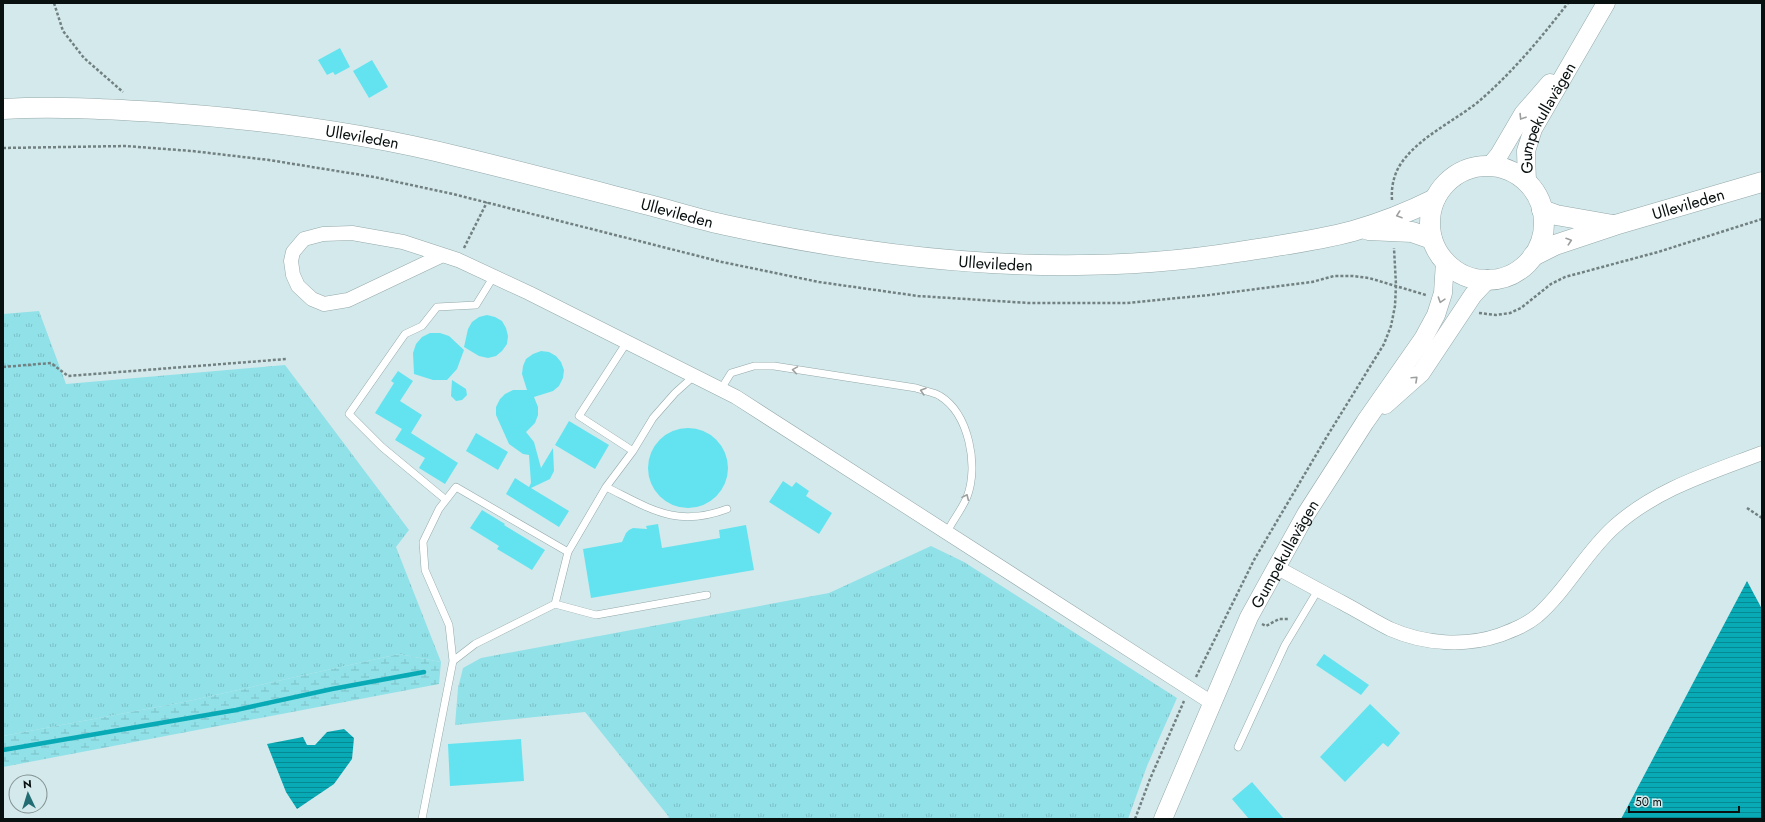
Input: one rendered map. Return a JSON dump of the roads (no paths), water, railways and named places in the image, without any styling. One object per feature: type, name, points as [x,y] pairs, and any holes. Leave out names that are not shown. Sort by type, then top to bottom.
[{"type":"main road","name":"Ullevileden","points":[[3,109],[103,108],[144,111],[272,123],[380,140],[457,156],[727,226],[821,244],[920,258],[1034,265],[1123,264],[1209,257],[1354,231],[1410,211],[1435,199]]},
{"type":"main road","points":[[1490,166],[1510,171],[1527,183],[1536,195],[1542,210],[1542,234],[1533,256],[1526,264],[1508,275],[1488,279],[1469,277],[1460,273],[1446,262],[1435,247],[1432,239],[1430,219],[1435,199],[1444,185],[1457,174],[1479,167],[1490,166]]},
{"type":"main road","name":"Ullevileden","points":[[1533,256],[1555,245],[1615,225],[1762,182]]},
{"type":"main road","name":"Ullevileden","points":[[1542,210],[1556,215],[1615,225]]},
{"type":"main road","name":"Ullevileden","points":[[1354,231],[1382,230],[1412,232],[1432,239]]},
{"type":"street","name":"Gumpekullavägen","points":[[1527,183],[1526,151],[1533,129],[1606,3]]},
{"type":"street","name":"Gumpekullavägen","points":[[1490,166],[1499,155],[1523,114],[1575,56]]},
{"type":"street","points":[[443,255],[348,300],[324,304],[312,299],[298,286],[293,276],[291,262],[293,252],[304,239],[323,234],[352,233],[403,242],[443,255],[458,260],[494,276],[695,375],[770,417],[1212,703]]},
{"type":"street","name":"Gumpekullavägen","points":[[1163,819],[1212,703],[1223,680],[1260,623],[1281,570],[1316,519],[1361,428],[1419,344],[1436,315],[1443,293],[1446,262]]},
{"type":"street","name":"Gumpekullavägen","points":[[1361,428],[1421,373],[1473,295],[1488,279]]},
{"type":"street","points":[[1281,570],[1391,629],[1418,638],[1440,642],[1466,642],[1491,638],[1515,630],[1536,616],[1559,594],[1598,543],[1614,527],[1653,498],[1679,485],[1762,453]]},
{"type":"lane","points":[[446,500],[382,447],[349,414],[405,334],[422,326],[437,307],[476,305],[494,276]]},
{"type":"lane","points":[[627,342],[579,416],[633,451]]},
{"type":"lane","points":[[721,389],[731,373],[754,366],[774,366],[916,388],[939,395],[950,404],[964,426],[971,448],[972,463],[972,478],[967,496],[947,532]]},
{"type":"lane","points":[[555,604],[568,552],[606,488],[633,451],[653,418],[675,393],[695,375]]},
{"type":"lane","points":[[422,819],[453,661],[449,625],[425,570],[424,542],[439,509],[456,487],[568,552]]},
{"type":"lane","points":[[606,488],[661,513],[675,516],[689,518],[711,515],[727,509]]},
{"type":"lane","points":[[1238,747],[1285,645],[1318,590]]},
{"type":"lane","points":[[453,661],[475,644],[555,604],[596,615],[707,595]]},
{"type":"waterway","points":[[3,750],[236,710],[332,689],[424,672]]}]
